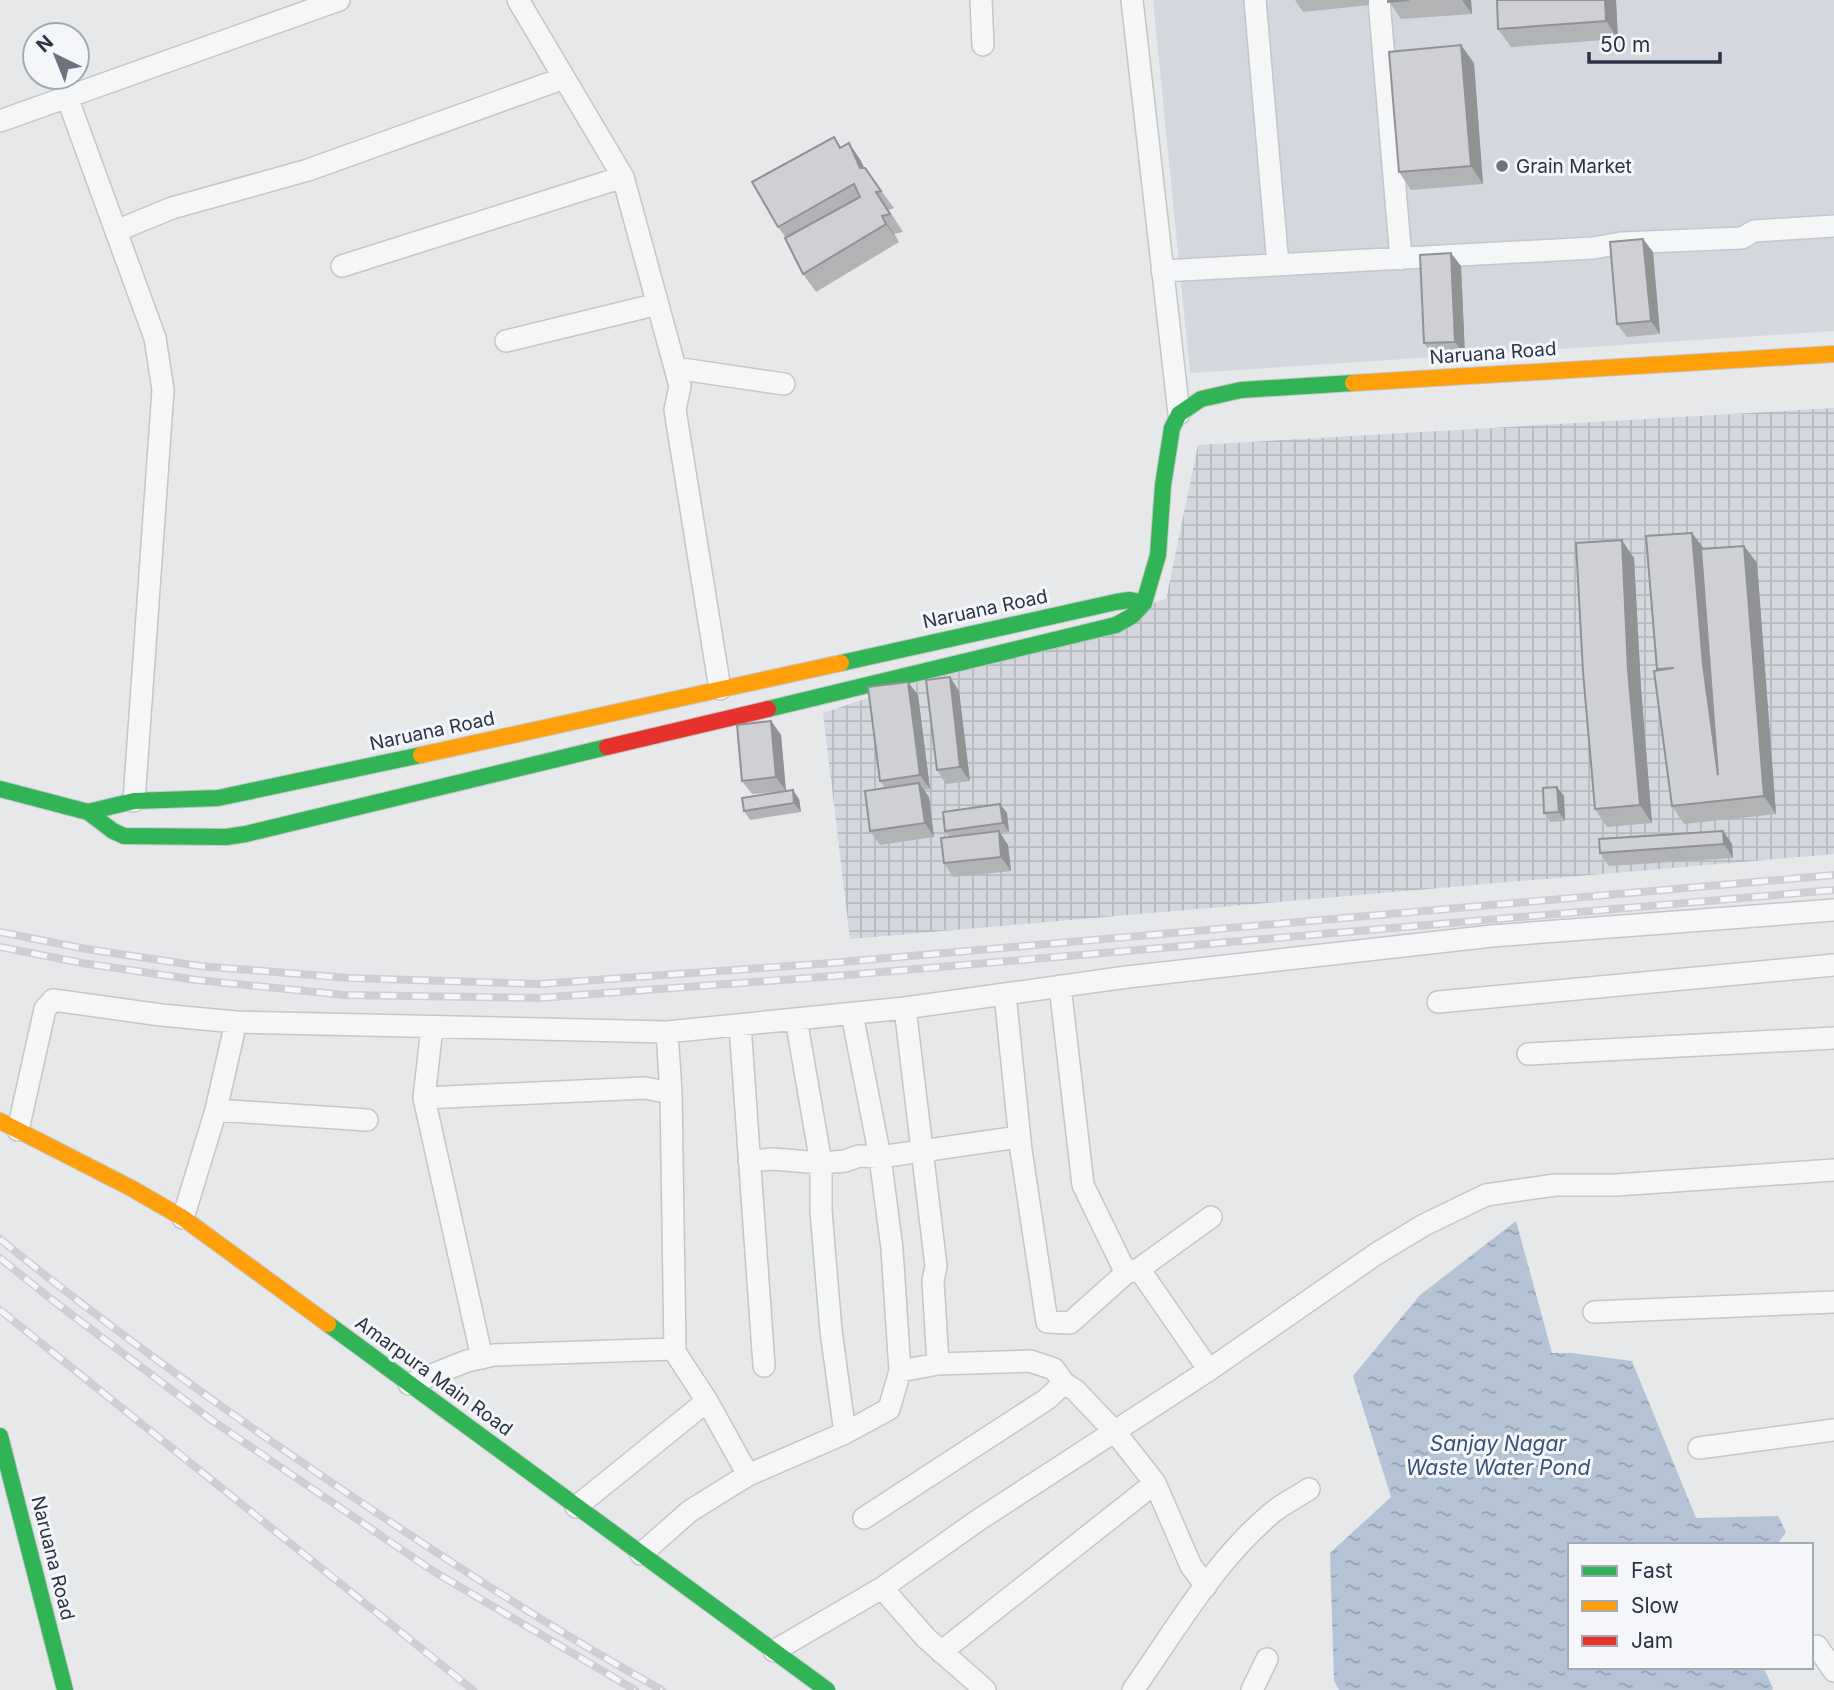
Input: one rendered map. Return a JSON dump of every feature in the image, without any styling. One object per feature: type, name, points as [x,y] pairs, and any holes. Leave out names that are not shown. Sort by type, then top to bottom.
[{"type":"street","points":[[0,121],[339,0]]},
{"type":"street","points":[[517,0],[624,177],[680,386],[675,410],[720,689]]},
{"type":"street","points":[[981,0],[983,45]]},
{"type":"street","points":[[88,812],[124,836],[246,834],[1111,627],[1132,616],[1144,603],[1158,555],[1163,485],[1172,428],[1179,414],[1132,0]]},
{"type":"street","points":[[1255,0],[1278,265]]},
{"type":"street","points":[[1379,0],[1401,258]]},
{"type":"street","points":[[116,231],[172,208],[308,170],[564,78]]},
{"type":"street","points":[[66,97],[155,338],[163,390],[134,802]]},
{"type":"street","points":[[342,266],[624,177]]},
{"type":"street","points":[[1163,271],[1742,238],[1754,230],[1834,226]]},
{"type":"street","points":[[506,341],[658,304]]},
{"type":"street","name":"Naruana Road","points":[[1179,414],[1201,399],[1241,390],[1834,354]]},
{"type":"street","points":[[675,368],[784,384]]},
{"type":"street","name":"Naruana Road","points":[[0,789],[88,812],[134,802],[218,798],[1116,602],[1130,600],[1144,603]]},
{"type":"street","points":[[9,1126],[45,1009],[49,1002],[57,1000],[126,1011],[236,1022],[667,1032],[905,1008],[1127,977],[1492,936],[1834,909]]},
{"type":"street","points":[[1438,1002],[1834,965]]},
{"type":"street","points":[[1060,986],[1083,1185],[1133,1271],[1209,1370]]},
{"type":"street","points":[[1005,994],[1020,1137],[1047,1322],[1070,1323],[1133,1271],[1211,1217]]},
{"type":"street","points":[[905,1008],[936,1266],[933,1281],[938,1364]]},
{"type":"street","points":[[641,1554],[690,1511],[748,1475],[845,1433],[890,1409],[900,1371],[892,1249],[880,1157],[852,1014]]},
{"type":"street","points":[[796,1019],[821,1163],[821,1211],[831,1331],[845,1433]]},
{"type":"street","points":[[183,1218],[216,1110],[236,1022]]},
{"type":"street","points":[[740,1025],[764,1366]]},
{"type":"street","points":[[432,1027],[424,1098],[482,1358]]},
{"type":"street","points":[[667,1032],[671,1093],[675,1351]]},
{"type":"street","points":[[1528,1054],[1834,1038]]},
{"type":"street","points":[[424,1098],[645,1088],[671,1093]]},
{"type":"street","points":[[216,1110],[367,1120]]},
{"type":"street","name":"Amarpura Main Road","points":[[9,1126],[183,1218],[827,1690]]},
{"type":"street","points":[[749,1161],[845,1161],[859,1156],[880,1157],[1020,1137]]},
{"type":"street","points":[[774,1651],[882,1588],[980,1519],[1209,1370],[1376,1254],[1486,1195],[1555,1185],[1616,1185],[1834,1170]]},
{"type":"street","points":[[1594,1312],[1834,1302]]},
{"type":"street","points":[[409,1384],[482,1358],[522,1353],[670,1348],[675,1351],[707,1401],[748,1475]]},
{"type":"street","points":[[900,1371],[938,1364],[1030,1362],[1054,1369],[1064,1384],[1075,1390],[1115,1432],[1155,1483],[1191,1566],[1206,1586]]},
{"type":"street","points":[[864,1518],[1047,1399],[1064,1384]]},
{"type":"street","points":[[576,1507],[707,1401]]},
{"type":"street","points":[[1699,1448],[1834,1430]]},
{"type":"street","name":"Naruana Road","points":[[0,1436],[65,1690]]},
{"type":"street","points":[[942,1652],[1155,1483]]},
{"type":"street","points":[[1133,1690],[1206,1586],[1240,1543],[1274,1511],[1309,1489]]},
{"type":"street","points":[[882,1588],[942,1652],[985,1690]]},
{"type":"street","points":[[1818,1646],[1834,1671]]},
{"type":"street","points":[[1252,1690],[1266,1659]]},
{"type":"shaded area","name":"Grain Market","points":[[1153,0],[1834,0],[1834,331],[1190,373]]},
{"type":"shaded area","points":[[1834,408],[1834,854],[850,939],[823,713],[1166,599],[1198,445]]},
{"type":"water","name":"Sanjay Nagar Waste Water Pond","points":[[1516,1221],[1552,1353],[1632,1361],[1696,1518],[1778,1516],[1786,1532],[1778,1543],[1568,1543],[1568,1669],[1764,1669],[1772,1690],[1339,1690],[1334,1681],[1330,1553],[1391,1497],[1353,1376],[1420,1295]]},
{"type":"building","points":[[1497,0],[1605,0],[1606,21],[1498,29]]},
{"type":"building","points":[[1461,45],[1471,166],[1399,172],[1389,52]]},
{"type":"building","points":[[834,137],[840,148],[849,143],[860,168],[865,168],[881,191],[876,192],[890,214],[882,216],[886,224],[803,274],[785,238],[860,197],[854,184],[778,227],[752,182]]},
{"type":"building","points":[[1643,239],[1651,321],[1617,324],[1610,242]]},
{"type":"building","points":[[1451,253],[1455,342],[1424,343],[1420,255]]},
{"type":"building","points":[[1692,533],[1703,665],[1718,775],[1701,549],[1744,546],[1764,796],[1672,806],[1654,671],[1674,668],[1657,669],[1646,536]]},
{"type":"building","points":[[1622,540],[1628,670],[1640,805],[1595,809],[1583,672],[1576,543]]},
{"type":"building","points":[[950,677],[960,767],[937,770],[926,680]]},
{"type":"building","points":[[908,682],[920,775],[880,781],[868,687]]},
{"type":"building","points":[[771,721],[776,777],[742,781],[737,725]]},
{"type":"building","points":[[919,783],[925,823],[870,831],[865,791]]},
{"type":"building","points":[[1557,787],[1559,812],[1544,813],[1543,788]]},
{"type":"building","points":[[793,790],[794,803],[744,811],[742,798]]},
{"type":"building","points":[[1000,804],[1003,823],[945,831],[943,812]]},
{"type":"building","points":[[999,831],[1001,857],[944,863],[941,838]]},
{"type":"building","points":[[1723,831],[1724,844],[1600,853],[1599,839]]},
{"type":"railway","points":[[0,932],[86,949],[200,966],[349,978],[540,984],[831,963],[1834,875]]},
{"type":"railway","points":[[0,947],[82,963],[197,980],[345,995],[538,998],[835,976],[1834,890]]},
{"type":"railway","points":[[0,1239],[131,1341],[310,1468],[507,1598],[662,1690]]},
{"type":"railway","points":[[0,1258],[210,1419],[433,1571],[635,1690]]},
{"type":"railway","points":[[0,1310],[473,1690]]},
{"type":"traffic: fast","points":[[768,709],[1116,625],[1132,616],[1144,603],[1158,555],[1163,485],[1172,428],[1179,414],[1201,399],[1241,390],[1353,383]]},
{"type":"traffic: fast","points":[[841,663],[1116,602],[1130,600],[1144,603]]},
{"type":"traffic: fast","points":[[88,812],[124,836],[226,837],[607,747]]},
{"type":"traffic: fast","points":[[0,789],[88,812],[134,801],[218,798],[421,755]]},
{"type":"traffic: fast","points":[[328,1324],[827,1690]]},
{"type":"traffic: fast","points":[[0,1436],[65,1690]]},
{"type":"traffic: slow","points":[[1353,383],[1834,354]]},
{"type":"traffic: slow","points":[[421,755],[841,663]]},
{"type":"traffic: slow","points":[[0,1121],[131,1188],[183,1218],[328,1324]]},
{"type":"traffic: jam","points":[[607,747],[768,709]]},
{"type":"place","name":"Grain Market","points":[[1502,166]]}]
